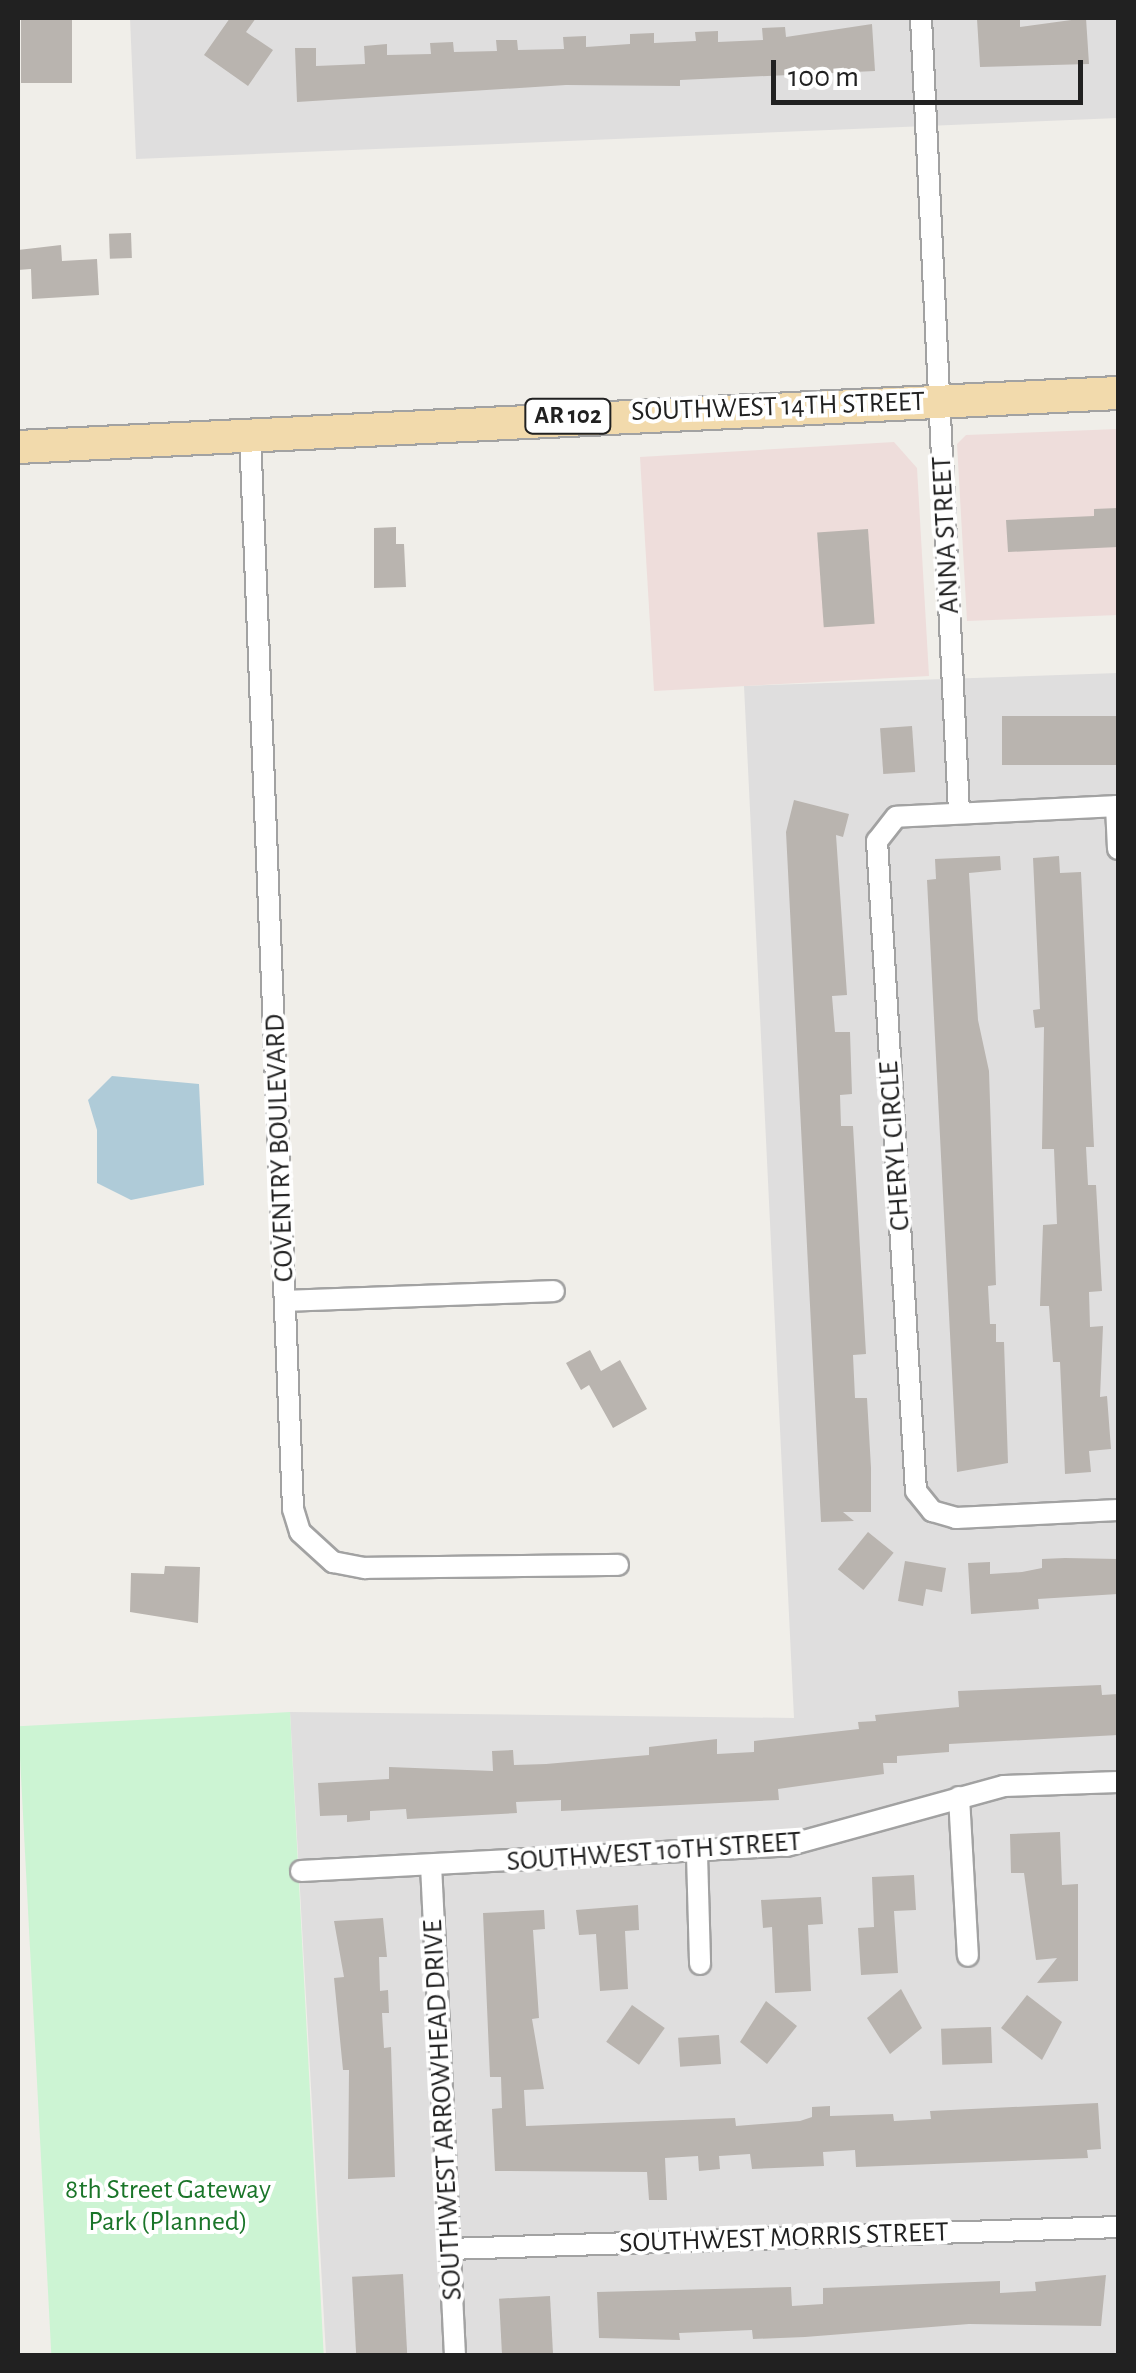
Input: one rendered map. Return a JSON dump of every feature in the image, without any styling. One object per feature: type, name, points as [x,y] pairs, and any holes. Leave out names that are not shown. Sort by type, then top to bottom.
[{"type":"main road","name":"SOUTHWEST 14TH STREET","points":[[18,447],[1118,392]]},
{"type":"street","name":"ANNA STREET","points":[[921,18],[958,813]]},
{"type":"street","name":"COVENTRY BOULEVARD","points":[[250,433],[292,1509],[313,1548],[333,1562],[364,1568],[618,1565]]},
{"type":"street","name":"CHERYL CIRCLE","points":[[1117,806],[896,817],[877,841],[916,1492],[932,1512],[956,1518],[1118,1510]]},
{"type":"street","points":[[1117,806],[1118,848]]},
{"type":"street","points":[[286,1300],[554,1291]]},
{"type":"street","name":"SOUTHWEST 10TH STREET","points":[[301,1871],[696,1854],[829,1839],[1004,1786],[1118,1782]]},
{"type":"street","points":[[958,1797],[968,1956]]},
{"type":"street","points":[[696,1854],[700,1964]]},
{"type":"street","name":"SOUTHWEST ARROWHEAD DRIVE","points":[[431,1865],[455,2356]]},
{"type":"street","name":"SOUTHWEST MORRIS STREET","points":[[449,2250],[1118,2228]]},
{"type":"shaded area","points":[[130,18],[1118,18],[1118,118],[136,159]]},
{"type":"shaded area","points":[[1118,429],[1118,615],[967,621],[957,444],[966,435]]},
{"type":"shaded area","points":[[894,442],[917,468],[929,676],[654,691],[640,457]]},
{"type":"shaded area","points":[[1118,673],[1118,2355],[326,2355],[290,1712],[794,1718],[744,686]]},
{"type":"green space","name":"8th Street Gateway Park (Planned)","points":[[290,1712],[324,2355],[51,2356],[18,1726]]},
{"type":"water","points":[[112,1076],[199,1084],[204,1185],[131,1200],[97,1183],[97,1130],[88,1100]]},
{"type":"building","points":[[21,18],[72,18],[72,83],[21,83]]},
{"type":"building","points":[[230,18],[256,18],[246,32],[273,50],[248,86],[204,55]]},
{"type":"building","points":[[1020,18],[1020,27],[1086,18],[1089,64],[980,67],[977,19]]},
{"type":"building","points":[[872,24],[875,71],[680,80],[680,86],[566,85],[297,102],[295,48],[316,48],[316,66],[365,64],[364,46],[387,44],[387,55],[431,54],[430,43],[453,42],[454,52],[497,51],[496,40],[517,40],[518,50],[564,49],[563,37],[586,36],[586,47],[630,44],[630,34],[654,33],[654,43],[696,41],[695,32],[718,31],[718,42],[763,40],[762,28],[785,27],[786,37]]},
{"type":"building","points":[[131,233],[132,258],[110,259],[109,234]]},
{"type":"building","points":[[61,245],[62,261],[97,259],[99,295],[32,299],[31,269],[18,270],[18,250]]},
{"type":"building","points":[[1118,508],[1118,547],[1008,552],[1006,520],[1094,516],[1094,509]]},
{"type":"building","points":[[396,527],[396,544],[404,544],[406,587],[374,588],[374,528]]},
{"type":"building","points":[[868,529],[875,624],[824,627],[817,533]]},
{"type":"building","points":[[1002,716],[1118,716],[1118,765],[1002,765]]},
{"type":"building","points":[[912,726],[915,772],[883,774],[880,728]]},
{"type":"building","points":[[794,800],[849,814],[843,837],[836,835],[847,995],[832,996],[835,1032],[850,1032],[852,1094],[840,1095],[841,1126],[853,1126],[866,1354],[853,1355],[855,1398],[867,1398],[871,1468],[871,1512],[843,1512],[854,1521],[821,1522],[786,832]]},
{"type":"building","points":[[1000,856],[1001,870],[969,873],[978,1020],[989,1071],[996,1285],[988,1286],[990,1324],[996,1324],[996,1342],[1004,1342],[1008,1463],[957,1472],[927,880],[936,879],[935,859]]},
{"type":"building","points":[[1059,856],[1060,873],[1081,872],[1094,1147],[1086,1147],[1088,1185],[1096,1185],[1102,1291],[1089,1292],[1090,1327],[1103,1326],[1100,1397],[1107,1396],[1111,1449],[1089,1451],[1091,1472],[1065,1474],[1060,1362],[1053,1362],[1049,1306],[1040,1306],[1043,1225],[1057,1224],[1054,1149],[1042,1149],[1044,1027],[1035,1028],[1033,1010],[1040,1009],[1033,858]]},
{"type":"building","points":[[590,1350],[601,1371],[620,1360],[647,1409],[613,1428],[589,1385],[581,1390],[566,1363]]},
{"type":"building","points":[[868,1532],[894,1553],[863,1590],[838,1569]]},
{"type":"building","points":[[1042,1559],[1118,1559],[1118,1594],[1038,1599],[1039,1609],[971,1614],[968,1563],[990,1562],[990,1574],[1042,1568]]},
{"type":"building","points":[[905,1561],[946,1568],[942,1592],[926,1589],[923,1606],[898,1601]]},
{"type":"building","points":[[165,1566],[200,1567],[198,1623],[130,1612],[131,1573],[164,1574]]},
{"type":"building","points":[[1101,1685],[1102,1695],[1118,1694],[1118,1735],[949,1744],[949,1752],[897,1756],[897,1763],[883,1763],[884,1774],[778,1789],[779,1800],[561,1811],[561,1800],[516,1802],[517,1813],[407,1819],[406,1809],[370,1811],[370,1820],[347,1822],[347,1815],[320,1816],[318,1783],[389,1779],[389,1767],[493,1771],[492,1751],[513,1750],[514,1765],[546,1764],[649,1755],[649,1747],[717,1739],[717,1754],[754,1752],[754,1741],[859,1729],[858,1722],[876,1721],[875,1715],[959,1707],[958,1691]]},
{"type":"building","points":[[1060,1832],[1062,1885],[1078,1884],[1078,1981],[1037,1983],[1057,1958],[1036,1960],[1024,1873],[1011,1873],[1010,1834]]},
{"type":"building","points":[[914,1875],[916,1910],[894,1911],[898,1973],[861,1975],[858,1928],[874,1927],[872,1877]]},
{"type":"building","points":[[821,1897],[823,1924],[808,1925],[811,1991],[775,1993],[772,1927],[763,1928],[761,1900]]},
{"type":"building","points":[[638,1905],[639,1930],[625,1931],[628,1989],[600,1991],[596,1934],[579,1935],[576,1910]]},
{"type":"building","points":[[544,1910],[545,1929],[533,1930],[539,2018],[532,2019],[544,2089],[524,2090],[526,2126],[735,2118],[736,2126],[800,2121],[812,2117],[812,2107],[830,2106],[830,2116],[893,2114],[894,2121],[931,2119],[930,2111],[1098,2103],[1101,2149],[1087,2150],[1088,2158],[856,2167],[855,2150],[823,2152],[824,2166],[752,2169],[750,2154],[719,2156],[720,2169],[699,2171],[698,2156],[665,2158],[667,2200],[649,2200],[647,2172],[495,2171],[492,2109],[502,2108],[501,2077],[490,2077],[483,1913]]},
{"type":"building","points":[[383,1918],[387,1957],[379,1957],[380,1991],[388,1990],[389,2013],[382,2013],[384,2048],[391,2047],[395,2177],[348,2179],[349,2070],[343,2070],[334,1978],[344,1977],[334,1921]]},
{"type":"building","points":[[901,1989],[922,2028],[890,2054],[867,2018]]},
{"type":"building","points":[[1027,1995],[1062,2022],[1042,2060],[1001,2028]]},
{"type":"building","points":[[766,2001],[797,2026],[767,2064],[740,2042]]},
{"type":"building","points":[[632,2005],[665,2028],[639,2065],[606,2042]]},
{"type":"building","points":[[991,2027],[992,2063],[942,2065],[941,2029]]},
{"type":"building","points":[[719,2035],[721,2064],[680,2067],[678,2038]]},
{"type":"building","points":[[403,2274],[407,2356],[356,2356],[352,2277]]},
{"type":"building","points":[[1106,2275],[1101,2326],[969,2324],[753,2339],[752,2330],[679,2333],[680,2340],[599,2338],[597,2292],[791,2287],[792,2306],[823,2304],[823,2288],[1000,2281],[1000,2293],[1036,2291],[1035,2282]]},
{"type":"building","points":[[550,2296],[553,2356],[502,2356],[499,2299]]}]
